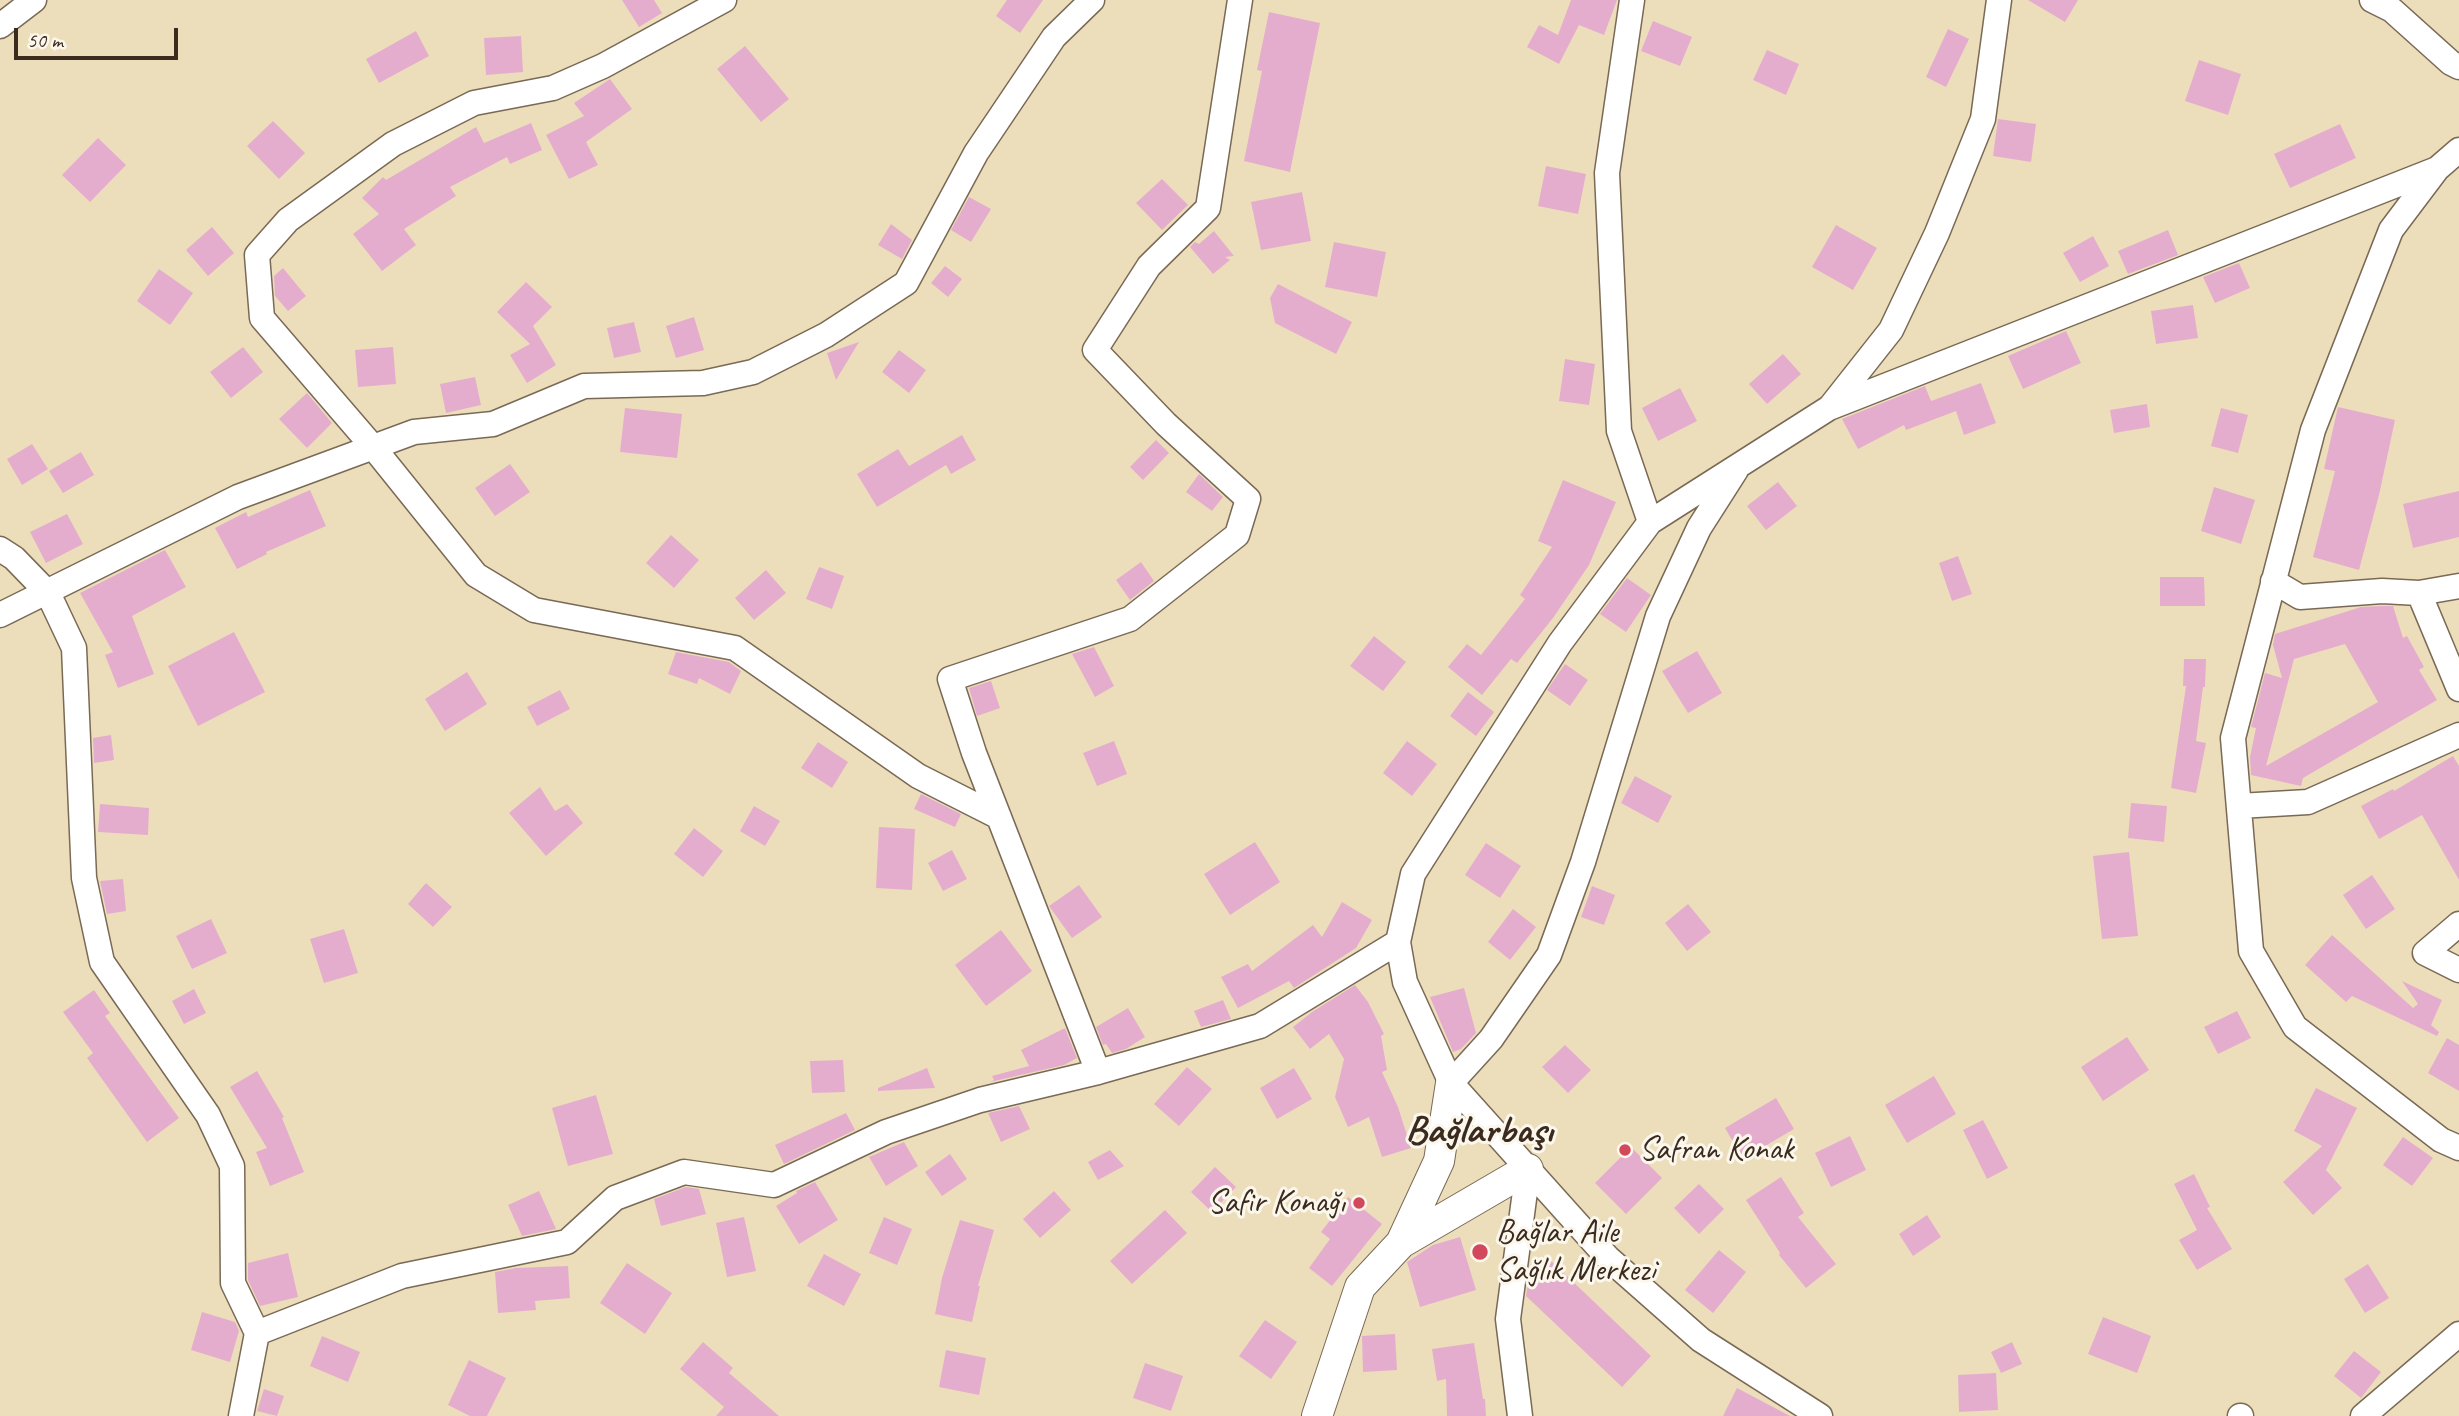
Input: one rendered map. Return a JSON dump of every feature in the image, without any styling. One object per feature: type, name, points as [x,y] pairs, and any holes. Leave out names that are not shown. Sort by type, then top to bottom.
[{"type":"street","points":[[0,26],[34,0]]},
{"type":"street","points":[[724,0],[603,66],[565,83],[553,88],[474,103],[393,144],[288,220],[257,255],[262,318],[373,447],[475,575],[534,610],[734,648],[918,776],[999,817]]},
{"type":"street","points":[[0,615],[238,497],[414,432],[493,424],[584,386],[703,383],[753,372],[826,335],[906,283],[976,153],[1054,37],[1092,0]]},
{"type":"street","points":[[1098,1072],[974,753],[950,679],[1130,619],[1237,535],[1248,499],[1166,424],[1095,350],[1149,266],[1208,208],[1240,0]]},
{"type":"street","points":[[1829,408],[1891,330],[1937,233],[1983,119],[1999,0]]},
{"type":"street","points":[[2372,0],[2392,10],[2451,63],[2459,67]]},
{"type":"street","points":[[1630,1],[1608,173],[1619,431],[1650,522]]},
{"type":"street","points":[[2459,149],[2437,169],[2391,230],[2313,430],[2233,738],[2251,951],[2295,1027],[2441,1140],[2459,1147]]},
{"type":"street","points":[[1820,1416],[1701,1340],[1608,1258],[1451,1083],[1405,982],[1398,942],[1413,874],[1560,643],[1650,522],[1829,408],[2437,169]]},
{"type":"street","points":[[1401,1243],[1439,1161],[1451,1083],[1491,1039],[1549,955],[1587,849],[1658,616],[1699,528],[1741,464]]},
{"type":"street","points":[[0,549],[14,558],[48,593],[74,648],[85,878],[102,962],[208,1115],[232,1166],[233,1283],[257,1333],[241,1416]]},
{"type":"street","points":[[2273,581],[2300,597],[2382,591],[2419,593],[2459,586]]},
{"type":"street","points":[[2419,593],[2459,689]]},
{"type":"street","points":[[2239,806],[2308,802],[2459,735]]},
{"type":"street","points":[[2459,924],[2426,953],[2459,970]]},
{"type":"street","points":[[257,1333],[402,1276],[567,1242],[615,1198],[684,1172],[774,1185],[886,1132],[980,1100],[1098,1072],[1260,1026],[1398,942]]},
{"type":"street","points":[[1317,1416],[1360,1287],[1401,1243],[1528,1169]]},
{"type":"street","points":[[1520,1416],[1508,1319],[1528,1169]]},
{"type":"street","points":[[2362,1416],[2459,1334]]},
{"type":"building","points":[[622,0],[654,0],[662,13],[639,27]]},
{"type":"building","points":[[1007,0],[1043,0],[1020,33],[996,16]]},
{"type":"building","points":[[1571,0],[1617,0],[1604,35],[1579,25],[1559,64],[1527,47],[1539,25],[1558,35]]},
{"type":"building","points":[[2028,0],[2078,0],[2065,22]]},
{"type":"building","points":[[1269,12],[1320,23],[1290,172],[1244,161],[1262,71],[1257,70]]},
{"type":"building","points":[[1653,21],[1692,37],[1680,66],[1641,51]]},
{"type":"building","points":[[1948,29],[1969,39],[1946,87],[1926,77]]},
{"type":"building","points":[[416,31],[429,56],[379,83],[366,59]]},
{"type":"building","points":[[521,36],[523,72],[486,75],[484,38]]},
{"type":"building","points":[[745,46],[789,99],[761,122],[717,69]]},
{"type":"building","points":[[1767,50],[1799,64],[1786,95],[1753,80]]},
{"type":"building","points":[[2199,60],[2241,74],[2228,115],[2185,101]]},
{"type":"building","points":[[610,79],[632,109],[586,142],[598,165],[569,179],[546,135],[584,116],[574,103]]},
{"type":"building","points":[[1998,119],[2036,124],[2031,162],[1993,156]]},
{"type":"building","points":[[273,121],[305,153],[279,179],[247,146]]},
{"type":"building","points":[[531,123],[542,150],[510,164],[507,157],[450,187],[456,196],[404,229],[416,245],[382,271],[353,234],[379,214],[362,198],[383,177],[386,180],[476,127],[484,143]]},
{"type":"building","points":[[2340,124],[2356,158],[2290,188],[2274,154]]},
{"type":"building","points":[[98,138],[126,165],[90,202],[62,175]]},
{"type":"building","points":[[1546,166],[1586,174],[1578,214],[1538,206]]},
{"type":"building","points":[[1162,179],[1188,205],[1162,230],[1136,203]]},
{"type":"building","points":[[1302,192],[1311,241],[1261,250],[1251,202]]},
{"type":"building","points":[[969,197],[991,209],[971,242],[951,230]]},
{"type":"building","points":[[891,224],[912,240],[902,259],[878,245]]},
{"type":"building","points":[[1836,225],[1877,248],[1853,290],[1812,267]]},
{"type":"building","points":[[212,227],[234,253],[208,276],[186,250]]},
{"type":"building","points":[[2168,230],[2178,255],[2128,274],[2118,251]]},
{"type":"building","points":[[1214,231],[1234,256],[1225,257],[1230,260],[1213,274],[1190,247],[1195,242],[1199,244]]},
{"type":"building","points":[[2093,236],[2109,266],[2080,282],[2063,253]]},
{"type":"building","points":[[1334,242],[1386,252],[1377,297],[1325,287]]},
{"type":"building","points":[[2239,263],[2250,288],[2215,303],[2203,277]]},
{"type":"building","points":[[945,266],[962,279],[948,297],[931,283]]},
{"type":"building","points":[[283,268],[306,296],[288,311],[275,296],[274,276]]},
{"type":"building","points":[[159,269],[193,293],[170,325],[137,301]]},
{"type":"building","points":[[526,282],[552,307],[533,326],[556,365],[527,383],[510,355],[530,344],[497,312]]},
{"type":"building","points":[[1278,284],[1352,322],[1336,354],[1275,323],[1270,298]]},
{"type":"building","points":[[2193,305],[2198,338],[2156,344],[2151,311]]},
{"type":"building","points":[[694,317],[704,350],[676,358],[666,326]]},
{"type":"building","points":[[634,322],[641,352],[614,358],[607,328]]},
{"type":"building","points":[[2066,331],[2081,363],[2023,389],[2008,356]]},
{"type":"building","points":[[859,342],[836,380],[827,353]]},
{"type":"building","points":[[243,347],[263,372],[231,398],[210,372]]},
{"type":"building","points":[[393,347],[396,384],[358,387],[355,350]]},
{"type":"building","points":[[899,350],[926,370],[909,393],[882,372]]},
{"type":"building","points":[[1783,354],[1801,374],[1767,404],[1749,384]]},
{"type":"building","points":[[1565,359],[1595,364],[1589,405],[1559,401]]},
{"type":"building","points":[[475,377],[481,405],[446,413],[440,384]]},
{"type":"building","points":[[1981,383],[1996,423],[1964,435],[1956,411],[1906,430],[1904,425],[1858,449],[1842,419],[1925,386],[1931,401]]},
{"type":"building","points":[[1680,388],[1697,421],[1658,441],[1642,408]]},
{"type":"building","points":[[307,393],[332,423],[307,448],[279,419]]},
{"type":"building","points":[[2147,404],[2150,427],[2114,433],[2110,410]]},
{"type":"building","points":[[2338,407],[2395,420],[2359,570],[2313,557],[2335,471],[2324,469]]},
{"type":"building","points":[[625,408],[682,414],[677,458],[620,452]]},
{"type":"building","points":[[2221,408],[2248,415],[2238,453],[2211,446]]},
{"type":"building","points":[[962,435],[976,460],[951,474],[946,465],[877,507],[857,474],[898,449],[909,466]]},
{"type":"building","points":[[1156,440],[1169,453],[1143,480],[1130,467]]},
{"type":"building","points":[[32,444],[48,469],[22,485],[7,459]]},
{"type":"building","points":[[81,452],[94,475],[63,493],[49,471]]},
{"type":"building","points":[[510,464],[530,492],[495,516],[475,488]]},
{"type":"building","points":[[1199,474],[1223,497],[1212,511],[1186,492]]},
{"type":"building","points":[[1563,480],[1616,502],[1589,565],[1553,618],[1517,663],[1511,659],[1482,695],[1448,667],[1467,644],[1481,655],[1525,599],[1520,595],[1552,547],[1538,541]]},
{"type":"building","points":[[1778,482],[1797,506],[1766,530],[1747,506]]},
{"type":"building","points":[[2214,487],[2255,500],[2241,544],[2201,531]]},
{"type":"building","points":[[310,490],[326,526],[266,552],[267,554],[237,569],[215,528],[246,512],[248,517]]},
{"type":"building","points":[[2459,491],[2459,537],[2413,548],[2403,504]]},
{"type":"building","points":[[67,514],[83,544],[46,563],[30,532]]},
{"type":"building","points":[[671,535],[699,560],[674,588],[646,563]]},
{"type":"building","points":[[165,550],[186,587],[132,616],[154,674],[118,688],[105,655],[113,652],[80,593]]},
{"type":"building","points":[[1958,556],[1972,594],[1952,601],[1939,563]]},
{"type":"building","points":[[1141,562],[1154,581],[1130,600],[1116,580]]},
{"type":"building","points":[[819,567],[844,576],[832,609],[806,599]]},
{"type":"building","points":[[766,570],[786,593],[754,620],[735,598]]},
{"type":"building","points":[[2160,577],[2204,577],[2205,606],[2160,606]]},
{"type":"building","points":[[1627,578],[1651,595],[1626,632],[1600,614]]},
{"type":"building","points":[[2393,606],[2403,638],[2407,636],[2424,667],[2419,670],[2437,700],[2303,778],[2301,786],[2251,775],[2250,757],[2256,728],[2251,727],[2265,673],[2282,678],[2273,645],[2275,634],[2361,607]],"holes":[[[2345,644],[2378,702],[2266,766],[2294,659]]]},
{"type":"building","points":[[234,632],[265,692],[198,726],[168,666]]},
{"type":"building","points":[[1374,636],[1406,662],[1383,691],[1350,666]]},
{"type":"building","points":[[1094,647],[1114,686],[1095,697],[1072,654]]},
{"type":"building","points":[[1697,651],[1722,693],[1688,713],[1662,671]]},
{"type":"building","points":[[676,652],[729,662],[741,671],[730,694],[699,678],[697,684],[668,674]]},
{"type":"building","points":[[2184,659],[2206,659],[2205,687],[2196,741],[2206,743],[2196,793],[2171,788],[2186,686],[2183,686]]},
{"type":"building","points":[[1565,664],[1588,680],[1570,706],[1547,690]]},
{"type":"building","points":[[467,672],[487,704],[445,731],[425,699]]},
{"type":"building","points":[[991,681],[1000,708],[977,716],[969,688]]},
{"type":"building","points":[[560,690],[570,709],[537,726],[527,707]]},
{"type":"building","points":[[1468,692],[1494,712],[1476,736],[1450,716]]},
{"type":"building","points":[[111,735],[114,760],[94,763],[93,738]]},
{"type":"building","points":[[1114,741],[1127,774],[1097,786],[1083,753]]},
{"type":"building","points":[[1407,741],[1437,764],[1412,796],[1383,773]]},
{"type":"building","points":[[818,742],[848,762],[832,788],[801,768]]},
{"type":"building","points":[[2453,756],[2459,766],[2459,880],[2422,815],[2379,839],[2361,806],[2393,789],[2394,791]]},
{"type":"building","points":[[1635,776],[1672,796],[1658,823],[1621,803]]},
{"type":"building","points":[[540,787],[555,811],[567,804],[583,823],[546,856],[509,813]]},
{"type":"building","points":[[921,794],[961,814],[955,827],[914,809]]},
{"type":"building","points":[[2131,803],[2167,806],[2164,842],[2128,838]]},
{"type":"building","points":[[100,804],[149,808],[148,835],[98,832]]},
{"type":"building","points":[[754,806],[780,821],[765,846],[740,831]]},
{"type":"building","points":[[879,827],[915,829],[912,890],[876,888]]},
{"type":"building","points":[[694,828],[723,851],[703,877],[674,854]]},
{"type":"building","points":[[1255,842],[1280,882],[1230,915],[1204,874]]},
{"type":"building","points":[[1486,843],[1521,866],[1500,898],[1465,875]]},
{"type":"building","points":[[952,850],[967,879],[943,891],[928,863]]},
{"type":"building","points":[[2129,852],[2138,936],[2102,939],[2093,856]]},
{"type":"building","points":[[2372,875],[2395,909],[2366,929],[2343,895]]},
{"type":"building","points":[[123,879],[126,911],[107,914],[100,881]]},
{"type":"building","points":[[426,883],[452,907],[433,927],[408,904]]},
{"type":"building","points":[[1079,885],[1102,917],[1072,938],[1049,906]]},
{"type":"building","points":[[1592,886],[1615,895],[1604,925],[1581,917]]},
{"type":"building","points":[[1342,902],[1372,920],[1356,948],[1294,988],[1289,981],[1238,1008],[1221,977],[1248,964],[1252,971],[1313,925],[1322,937]]},
{"type":"building","points":[[1688,904],[1711,932],[1687,951],[1665,923]]},
{"type":"building","points":[[1513,909],[1536,927],[1510,960],[1488,942]]},
{"type":"building","points":[[211,919],[227,953],[192,969],[176,936]]},
{"type":"building","points":[[344,929],[358,973],[324,983],[310,939]]},
{"type":"building","points":[[1001,930],[1032,971],[986,1006],[955,965]]},
{"type":"building","points":[[2332,935],[2413,1008],[2418,1004],[2402,981],[2442,1000],[2431,1025],[2439,1032],[2437,1036],[2352,996],[2346,1002],[2305,965]]},
{"type":"building","points":[[1355,985],[1368,1002],[1384,1034],[1381,1036],[1387,1070],[1382,1072],[1398,1107],[1411,1148],[1382,1157],[1369,1117],[1348,1127],[1335,1097],[1344,1059],[1329,1034],[1310,1049],[1293,1027]]},
{"type":"building","points":[[1464,988],[1476,1033],[1461,1049],[1453,1052],[1430,997]]},
{"type":"building","points":[[194,989],[206,1013],[184,1024],[172,1001]]},
{"type":"building","points":[[94,990],[110,1013],[105,1016],[179,1118],[147,1142],[87,1058],[93,1053],[63,1012]]},
{"type":"building","points":[[1223,1000],[1231,1019],[1201,1027],[1194,1011]]},
{"type":"building","points":[[1128,1008],[1145,1037],[1126,1049],[1112,1053],[1106,1044],[1103,1045],[1096,1027]]},
{"type":"building","points":[[2237,1011],[2251,1038],[2218,1054],[2204,1027]]},
{"type":"building","points":[[1065,1028],[1077,1058],[1064,1065],[990,1082],[994,1080],[992,1076],[1029,1066],[1021,1050]]},
{"type":"building","points":[[2127,1037],[2149,1070],[2103,1101],[2081,1067]]},
{"type":"building","points":[[2447,1038],[2459,1045],[2459,1091],[2428,1073]]},
{"type":"building","points":[[1565,1045],[1591,1070],[1568,1093],[1542,1067]]},
{"type":"building","points":[[843,1060],[845,1092],[812,1093],[810,1061]]},
{"type":"building","points":[[1187,1067],[1212,1089],[1179,1126],[1154,1104]]},
{"type":"building","points":[[927,1068],[935,1088],[878,1091],[878,1088]]},
{"type":"building","points":[[1294,1068],[1312,1099],[1277,1119],[1260,1088]]},
{"type":"building","points":[[257,1071],[284,1117],[282,1118],[304,1172],[270,1186],[256,1152],[267,1148],[230,1087]]},
{"type":"building","points":[[1934,1076],[1956,1114],[1907,1143],[1885,1105]]},
{"type":"building","points":[[2316,1088],[2357,1108],[2326,1170],[2342,1188],[2313,1215],[2283,1182],[2322,1146],[2294,1131]]},
{"type":"building","points":[[596,1095],[613,1154],[568,1166],[552,1108]]},
{"type":"building","points":[[1776,1098],[1794,1129],[1743,1159],[1725,1128]]},
{"type":"building","points":[[1019,1106],[1030,1129],[1001,1142],[988,1113]]},
{"type":"building","points":[[846,1113],[855,1130],[784,1164],[775,1145]]},
{"type":"building","points":[[1983,1120],[2008,1168],[1987,1179],[1963,1130]]},
{"type":"building","points":[[1850,1136],[1866,1170],[1831,1187],[1815,1153]]},
{"type":"building","points":[[2403,1137],[2433,1158],[2412,1186],[2383,1165]]},
{"type":"building","points":[[904,1142],[918,1166],[886,1186],[869,1157]]},
{"type":"building","points":[[1631,1147],[1662,1178],[1626,1214],[1595,1183]]},
{"type":"building","points":[[1110,1150],[1124,1166],[1098,1180],[1088,1162]]},
{"type":"building","points":[[950,1154],[967,1179],[942,1196],[925,1172]]},
{"type":"building","points":[[1215,1167],[1236,1187],[1212,1212],[1191,1192]]},
{"type":"building","points":[[2194,1174],[2210,1207],[2207,1208],[2232,1249],[2197,1270],[2179,1240],[2197,1230],[2174,1184]]},
{"type":"building","points":[[1781,1177],[1804,1213],[1798,1217],[1836,1264],[1806,1288],[1779,1255],[1746,1200]]},
{"type":"building","points":[[815,1182],[838,1220],[799,1244],[776,1206],[797,1193],[796,1191]]},
{"type":"building","points":[[1699,1184],[1724,1209],[1699,1234],[1674,1208]]},
{"type":"building","points":[[686,1187],[699,1189],[706,1214],[661,1226],[654,1199]]},
{"type":"building","points":[[539,1191],[556,1229],[522,1236],[508,1205]]},
{"type":"building","points":[[1054,1191],[1071,1210],[1040,1238],[1023,1219]]},
{"type":"building","points":[[1348,1197],[1382,1224],[1332,1286],[1309,1268],[1330,1239],[1321,1232]]},
{"type":"building","points":[[1165,1210],[1187,1233],[1132,1284],[1110,1261]]},
{"type":"building","points":[[1927,1215],[1941,1237],[1913,1256],[1899,1234]]},
{"type":"building","points":[[744,1217],[756,1271],[727,1277],[716,1223]]},
{"type":"building","points":[[884,1217],[912,1229],[897,1265],[869,1253]]},
{"type":"building","points":[[960,1220],[994,1230],[978,1286],[972,1322],[935,1314],[942,1278]]},
{"type":"building","points":[[1460,1237],[1476,1290],[1420,1307],[1407,1262],[1433,1245]]},
{"type":"building","points":[[1719,1250],[1746,1272],[1713,1313],[1685,1290]]},
{"type":"building","points":[[288,1253],[298,1297],[260,1306],[248,1280],[248,1263]]},
{"type":"building","points":[[824,1254],[861,1274],[844,1306],[807,1286]]},
{"type":"building","points":[[1547,1257],[1651,1356],[1622,1387],[1526,1296],[1529,1276]]},
{"type":"building","points":[[627,1263],[672,1293],[645,1334],[600,1303]]},
{"type":"building","points":[[2368,1264],[2389,1298],[2365,1313],[2344,1279]]},
{"type":"building","points":[[568,1266],[570,1298],[535,1301],[536,1310],[498,1313],[495,1272],[516,1268]]},
{"type":"building","points":[[202,1312],[235,1322],[239,1331],[230,1362],[191,1350]]},
{"type":"building","points":[[2103,1317],[2151,1336],[2137,1373],[2088,1354]]},
{"type":"building","points":[[1265,1320],[1297,1342],[1271,1379],[1239,1356]]},
{"type":"building","points":[[1395,1334],[1397,1370],[1363,1372],[1362,1336]]},
{"type":"building","points":[[322,1336],[360,1352],[348,1382],[310,1366]]},
{"type":"building","points":[[703,1342],[733,1368],[729,1373],[779,1416],[716,1416],[724,1407],[680,1369]]},
{"type":"building","points":[[2012,1342],[2022,1364],[2001,1373],[1991,1352]]},
{"type":"building","points":[[1474,1343],[1486,1416],[1447,1416],[1446,1379],[1437,1381],[1432,1349]]},
{"type":"building","points":[[946,1350],[986,1358],[979,1395],[939,1387]]},
{"type":"building","points":[[2354,1351],[2381,1372],[2361,1398],[2334,1376]]},
{"type":"building","points":[[469,1360],[506,1378],[487,1416],[470,1416],[448,1405]]},
{"type":"building","points":[[1145,1363],[1183,1376],[1171,1411],[1133,1398]]},
{"type":"building","points":[[1996,1373],[1998,1410],[1959,1412],[1958,1375]]},
{"type":"building","points":[[1737,1388],[1790,1416],[1723,1416]]},
{"type":"building","points":[[264,1389],[284,1396],[277,1416],[257,1411]]},
{"type":"place","name":"Safran Konak","points":[[1625,1150]]},
{"type":"place","name":"Safir Konağı","points":[[1359,1203]]},
{"type":"place","name":"Bağlar Aile Sağlık Merkezi","points":[[1480,1252]]},
{"type":"district","name":"Bağlarbaşı","points":[[1479,1132]]}]
